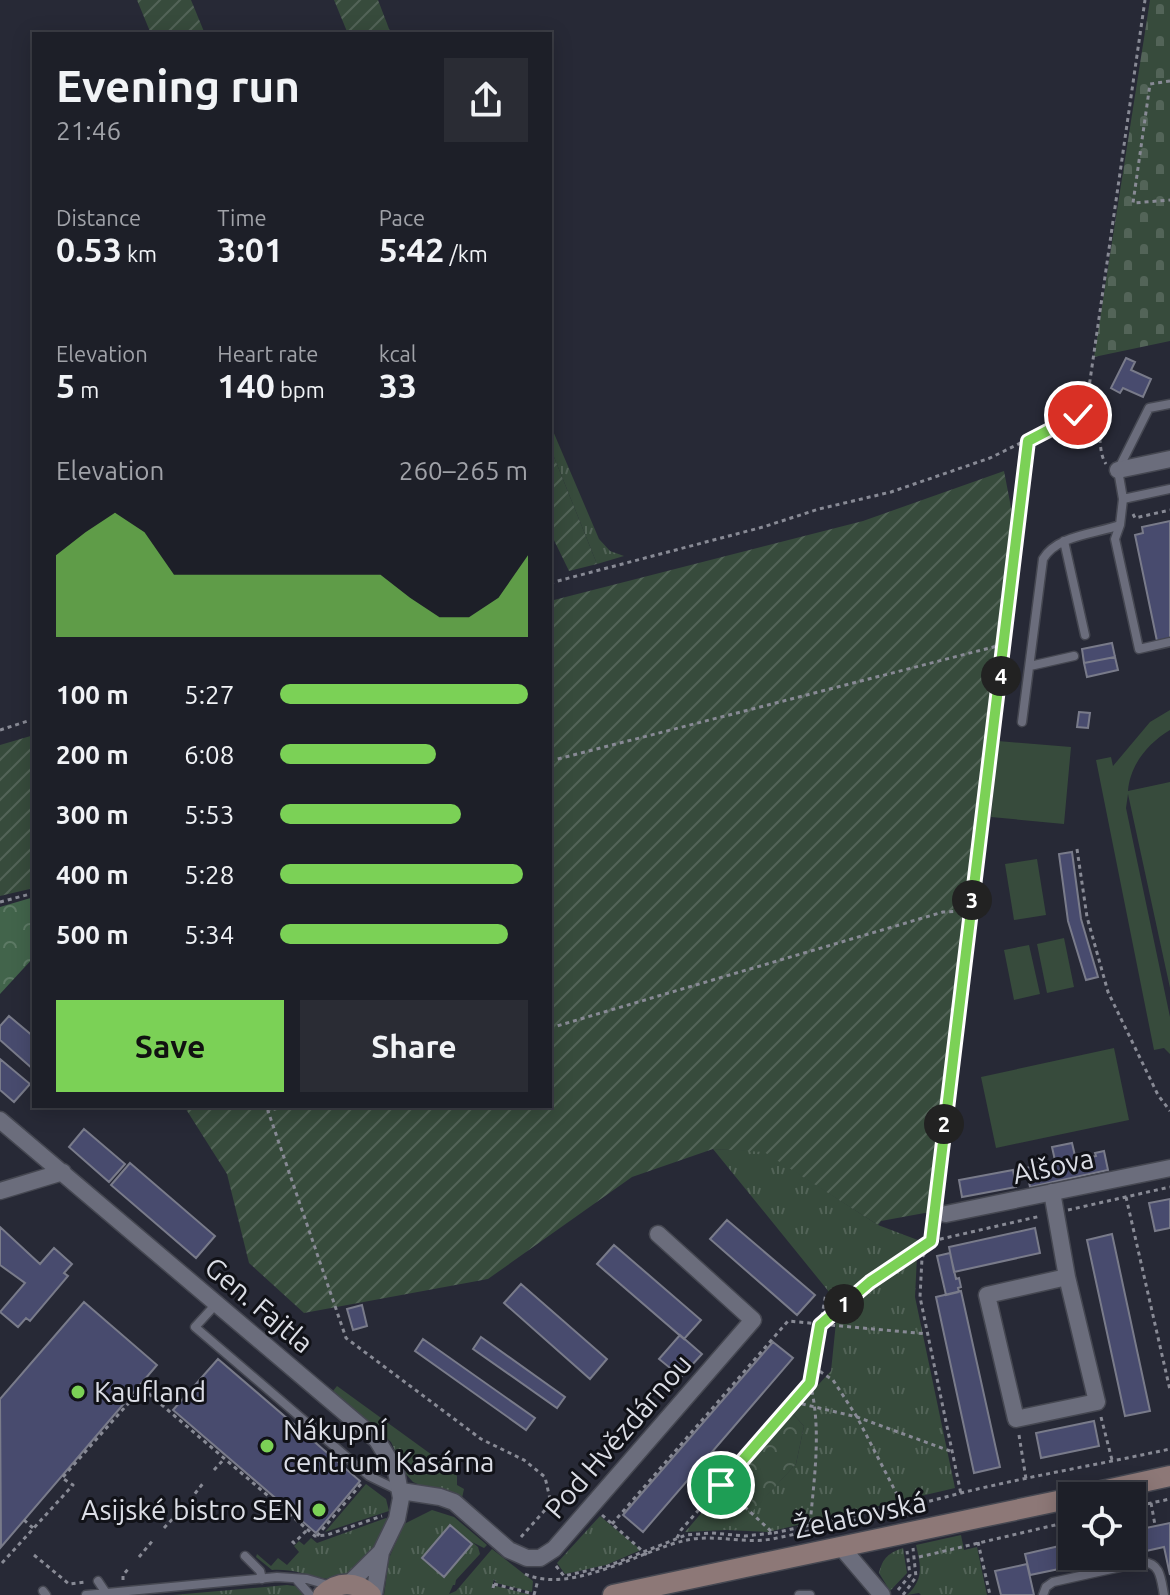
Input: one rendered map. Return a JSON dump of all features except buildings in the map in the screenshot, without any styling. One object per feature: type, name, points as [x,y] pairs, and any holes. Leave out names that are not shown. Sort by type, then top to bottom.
[{"type":"main road","points":[[1143,1482],[1170,1476]]},
{"type":"main road","name":"Želatovská","points":[[613,1595],[1058,1501]]},
{"type":"main road","points":[[336,1588],[363,1588],[373,1595]]},
{"type":"street","points":[[1118,470],[1170,459]]},
{"type":"street","name":"Gen. Fajtla","points":[[0,1120],[377,1440],[391,1461],[401,1491]]},
{"type":"street","name":"Alšova","points":[[946,1214],[1170,1168]]},
{"type":"street","points":[[0,1191],[63,1172]]},
{"type":"street","points":[[1052,1192],[1067,1277],[1097,1402],[1016,1419],[987,1295],[1067,1277]]},
{"type":"street","name":"Pod Hvězdárnou","points":[[509,1550],[535,1559],[554,1549],[753,1320],[658,1234]]},
{"type":"street","points":[[373,1595],[381,1552],[400,1511],[401,1491],[454,1502],[509,1550]]},
{"type":"street","points":[[842,1548],[882,1595]]},
{"type":"street","points":[[336,1588],[381,1552]]},
{"type":"lane","points":[[1170,404],[1149,408],[1118,470],[1123,499],[1115,539],[1139,649],[1170,642]]},
{"type":"lane","points":[[1123,499],[1170,489]]},
{"type":"lane","points":[[1022,722],[1043,559],[1050,548],[1064,541],[1120,525]]},
{"type":"lane","points":[[1064,541],[1085,635]]},
{"type":"lane","points":[[1030,666],[1074,656]]},
{"type":"lane","points":[[217,1303],[195,1327],[364,1472],[401,1491]]},
{"type":"lane","points":[[245,1556],[260,1571],[262,1579]]},
{"type":"lane","points":[[1043,1595],[1046,1587],[1053,1582],[1143,1562],[1152,1563],[1158,1568],[1164,1595]]},
{"type":"lane","points":[[86,1595],[208,1580],[296,1579],[336,1588]]},
{"type":"lane","points":[[296,1579],[310,1595]]},
{"type":"lane","points":[[93,1581],[106,1593]]},
{"type":"lane","points":[[799,1595],[810,1595]]},
{"type":"path","points":[[1085,415],[1145,0]]},
{"type":"path","points":[[1170,81],[1150,84],[1133,203],[1170,200]]},
{"type":"path","points":[[552,582],[891,492],[990,458],[1070,418],[1085,415],[1093,419],[1099,429],[1105,463],[1118,470]]},
{"type":"path","points":[[820,1325],[870,1282],[931,1241],[1028,441]]},
{"type":"path","points":[[1123,499],[1135,518],[1170,510]]},
{"type":"path","points":[[552,760],[1005,644]]},
{"type":"path","points":[[0,730],[32,720]]},
{"type":"path","points":[[1077,849],[1087,917],[1108,992],[1158,1095],[1170,1111]]},
{"type":"path","points":[[0,902],[32,894]]},
{"type":"path","points":[[552,1027],[943,912],[971,911]]},
{"type":"path","points":[[278,1108],[268,1111],[346,1338],[481,1439],[524,1460],[545,1477],[550,1499],[546,1509],[509,1550]]},
{"type":"path","points":[[1126,1197],[1170,1390]]},
{"type":"path","points":[[926,1246],[922,1258],[920,1297],[961,1494]]},
{"type":"path","points":[[810,1525],[817,1445],[810,1383],[826,1293]]},
{"type":"path","points":[[612,1524],[788,1321],[928,1334]]},
{"type":"path","points":[[813,1367],[833,1380],[857,1417],[905,1510]]},
{"type":"path","points":[[678,1540],[721,1485],[810,1383]]},
{"type":"path","points":[[2,1563],[73,1485],[62,1478],[142,1388],[317,1536]]},
{"type":"path","points":[[794,1402],[857,1417],[952,1452]]},
{"type":"path","points":[[1097,1402],[1112,1462]]},
{"type":"path","points":[[1016,1419],[1026,1479]]},
{"type":"path","points":[[678,1540],[768,1539],[1170,1449]]},
{"type":"path","points":[[214,1470],[225,1458]]},
{"type":"path","points":[[317,1536],[364,1481]]},
{"type":"path","points":[[190,1500],[204,1482]]},
{"type":"path","points":[[721,1485],[773,1533]]},
{"type":"path","points":[[1146,1504],[1170,1499]]},
{"type":"path","points":[[1151,1503],[1155,1525]]},
{"type":"path","points":[[562,1557],[553,1564],[564,1576],[613,1566],[702,1533],[745,1536],[773,1533],[898,1508]]},
{"type":"path","points":[[164,1528],[180,1511]]},
{"type":"path","points":[[600,1514],[646,1553]]},
{"type":"path","points":[[317,1536],[389,1516]]},
{"type":"path","points":[[24,1520],[34,1529]]},
{"type":"path","points":[[919,1557],[1058,1524]]},
{"type":"path","points":[[292,1541],[294,1543],[308,1530]]},
{"type":"path","points":[[139,1557],[154,1539]]},
{"type":"path","points":[[978,1542],[990,1595]]},
{"type":"path","points":[[903,1595],[916,1577],[913,1546]]},
{"type":"path","points":[[893,1594],[910,1575],[906,1547]]},
{"type":"path","points":[[521,1571],[538,1580],[553,1582],[602,1573],[646,1553]]},
{"type":"path","points":[[34,1555],[69,1584],[93,1581]]},
{"type":"path","points":[[122,1584],[123,1575],[129,1568]]},
{"type":"path","points":[[494,1584],[534,1594],[538,1580]]},
{"type":"green space","points":[[137,0],[191,0],[204,32],[150,32]]},
{"type":"green space","points":[[334,0],[378,0],[390,32],[347,32]]},
{"type":"green space","points":[[1150,0],[1170,0],[1170,341],[1094,357]]},
{"type":"green space","points":[[552,429],[599,539],[610,551],[624,556],[597,564],[552,452]]},
{"type":"green space","points":[[552,452],[597,564],[569,571],[552,536]]},
{"type":"green space","points":[[1004,471],[1016,533],[930,1212],[881,1221],[878,1225],[764,1152],[713,1149],[632,1177],[488,1279],[304,1313],[249,1263],[227,1174],[185,1108],[552,1108],[552,600],[863,521]]},
{"type":"green space","points":[[1170,710],[1170,730],[1154,741],[1136,764],[1128,791],[1170,782],[1170,988],[1128,794],[1126,808],[1170,1017],[1170,1054],[1164,1048],[1154,1050],[1096,760],[1111,757],[1113,766],[1150,722]]},
{"type":"green space","points":[[32,736],[32,888],[0,896],[0,745]]},
{"type":"green space","points":[[998,741],[1071,747],[1064,824],[991,817]]},
{"type":"green space","points":[[1037,859],[1046,915],[1014,920],[1005,864]]},
{"type":"green space","points":[[32,898],[32,959],[0,994],[0,907]]},
{"type":"green space","points":[[1064,938],[1074,987],[1047,993],[1037,944]]},
{"type":"green space","points":[[1029,945],[1040,994],[1014,1000],[1004,950]]},
{"type":"green space","points":[[1114,1048],[1129,1120],[996,1148],[981,1077]]},
{"type":"green space","points":[[713,1149],[764,1151],[878,1225],[923,1242],[917,1256],[915,1297],[955,1488],[768,1532],[685,1532],[723,1488],[751,1512],[796,1464],[804,1426],[792,1413],[831,1371],[838,1303]]},
{"type":"green space","points":[[337,1386],[450,1468],[457,1476],[457,1485],[464,1489],[462,1498],[445,1489],[413,1482],[391,1442],[333,1391]]},
{"type":"green space","points":[[792,1413],[804,1426],[796,1464],[751,1513],[723,1488]]},
{"type":"green space","points":[[366,1484],[386,1499],[389,1511],[325,1532]]},
{"type":"green space","points":[[432,1510],[454,1517],[487,1545],[484,1548],[472,1542],[480,1554],[456,1580],[449,1594],[456,1591],[492,1549],[533,1581],[532,1592],[496,1583],[494,1579],[492,1589],[496,1586],[531,1595],[384,1595],[389,1558],[404,1524]]},
{"type":"green space","points":[[600,1516],[641,1550],[606,1565],[565,1574],[557,1563]]},
{"type":"green space","points":[[386,1518],[371,1551],[345,1576],[334,1579],[272,1570],[256,1557],[257,1554],[271,1566],[278,1558],[287,1565],[299,1552],[294,1546],[299,1541],[304,1545],[311,1538],[317,1543]]},
{"type":"green space","points":[[961,1535],[964,1550],[977,1547],[987,1595],[907,1595],[919,1578],[916,1545]]},
{"type":"green space","points":[[903,1548],[907,1573],[890,1591],[879,1573],[882,1563],[887,1556]]},
{"type":"green space","points":[[295,1586],[305,1595],[173,1595]]},
{"type":"place","name":"Kaufland","points":[[78,1392]]},
{"type":"place","name":"Nákupní centrum Kasárna","points":[[267,1446]]},
{"type":"place","name":"Asijské bistro SEN","points":[[319,1510]]},
{"type":"route","points":[[721,1485],[810,1383],[820,1325],[870,1282],[931,1241],[1028,441],[1078,415]]}]
